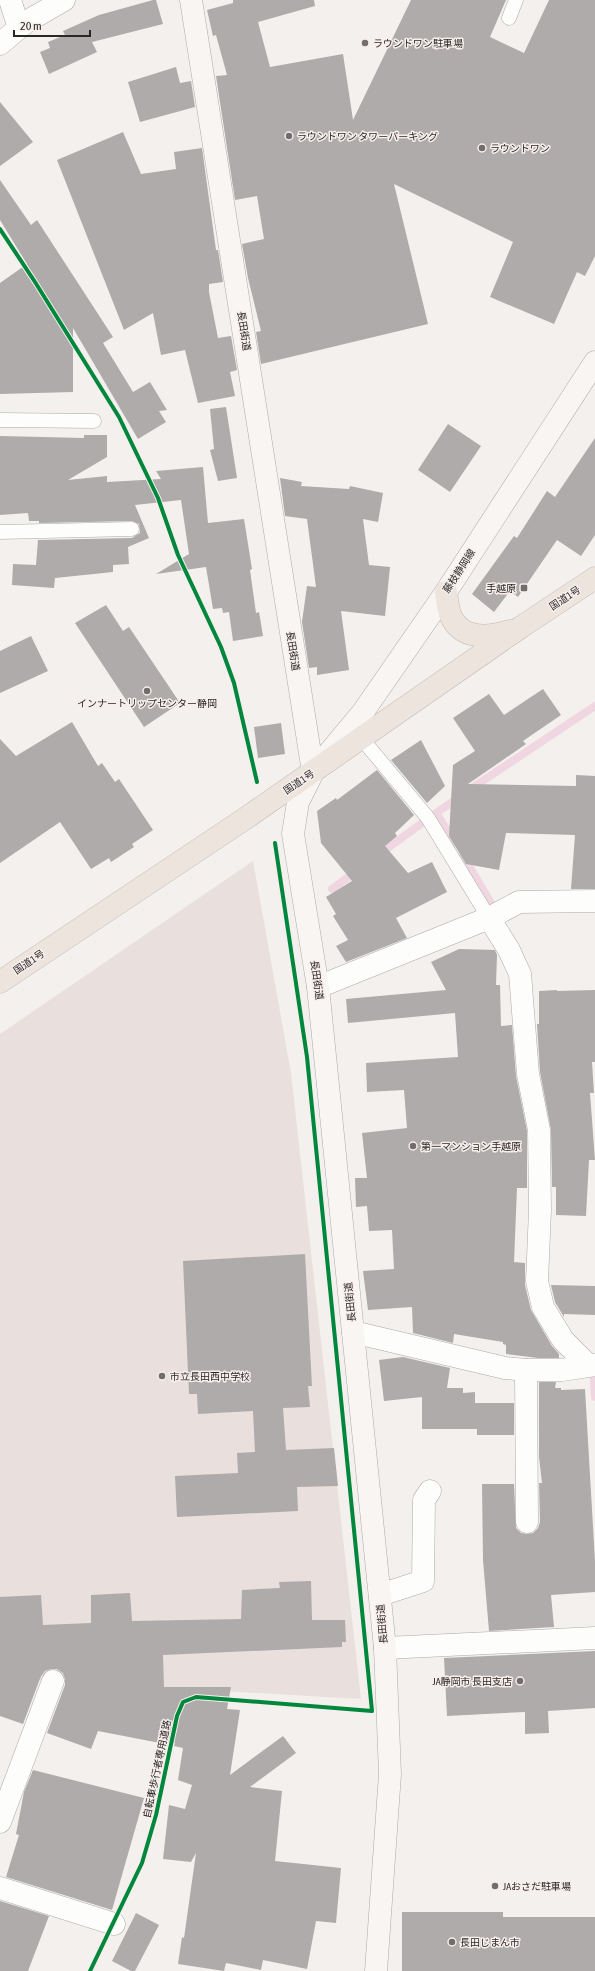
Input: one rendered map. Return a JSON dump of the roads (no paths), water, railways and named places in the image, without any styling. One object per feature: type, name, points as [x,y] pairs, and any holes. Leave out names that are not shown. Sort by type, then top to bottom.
[{"type":"highway","name":"国道1号","points":[[0,982],[362,739],[521,627],[595,578]]},
{"type":"highway","points":[[446,592],[450,614],[457,625],[468,633],[482,637],[521,627]]},
{"type":"main road","name":"長田街道","points":[[191,0],[313,772],[298,802],[293,834],[318,987],[385,1648],[390,1774],[376,1971]]},
{"type":"main road","name":"藤枝静岡線","points":[[313,772],[363,712],[446,592],[595,362]]},
{"type":"street","points":[[10,0],[19,28]]},
{"type":"street","points":[[0,44],[19,28],[52,6],[64,0]]},
{"type":"street","points":[[318,987],[489,918],[519,902],[595,901]]},
{"type":"street","points":[[489,918],[509,950],[520,974],[528,1074],[539,1130],[540,1210],[537,1281],[544,1307],[564,1340],[591,1365]]},
{"type":"street","points":[[353,1332],[505,1368],[526,1370],[562,1370],[591,1365]]},
{"type":"street","points":[[526,1370],[527,1522]]},
{"type":"street","points":[[380,1595],[423,1581],[424,1500],[430,1491]]},
{"type":"street","points":[[385,1648],[595,1638]]},
{"type":"street","points":[[0,1822],[53,1681]]},
{"type":"street","points":[[0,1888],[114,1924]]},
{"type":"lane","points":[[509,18],[516,0]]},
{"type":"lane","points":[[0,420],[94,421]]},
{"type":"lane","points":[[0,532],[132,528]]},
{"type":"lane","points":[[362,739],[428,818],[489,918]]},
{"type":"waterway","points":[[469,790],[595,706]]},
{"type":"waterway","points":[[455,843],[436,813],[460,797]]},
{"type":"waterway","points":[[378,855],[425,821]]},
{"type":"waterway","points":[[463,856],[497,913]]},
{"type":"waterway","points":[[332,889],[358,870]]},
{"type":"waterway","points":[[593,1366],[595,1397]]},
{"type":"place","name":"ラウンドワン駐車場","points":[[365,43]]},
{"type":"place","name":"ラウンドワン タワーパーキング","points":[[289,136]]},
{"type":"place","name":"ラウンドワン","points":[[482,148]]},
{"type":"place","name":"手越原","points":[[524,588]]},
{"type":"place","name":"インナートリップセンター静岡","points":[[147,691]]},
{"type":"place","name":"第一マンション手越原","points":[[413,1146]]},
{"type":"place","name":"市立長田西中学校","points":[[162,1376]]},
{"type":"place","name":"JA静岡市 長田支店","points":[[520,1681]]},
{"type":"place","name":"JAおさだ駐車場","points":[[495,1886]]},
{"type":"place","name":"長田じまん市","points":[[452,1942]]}]
